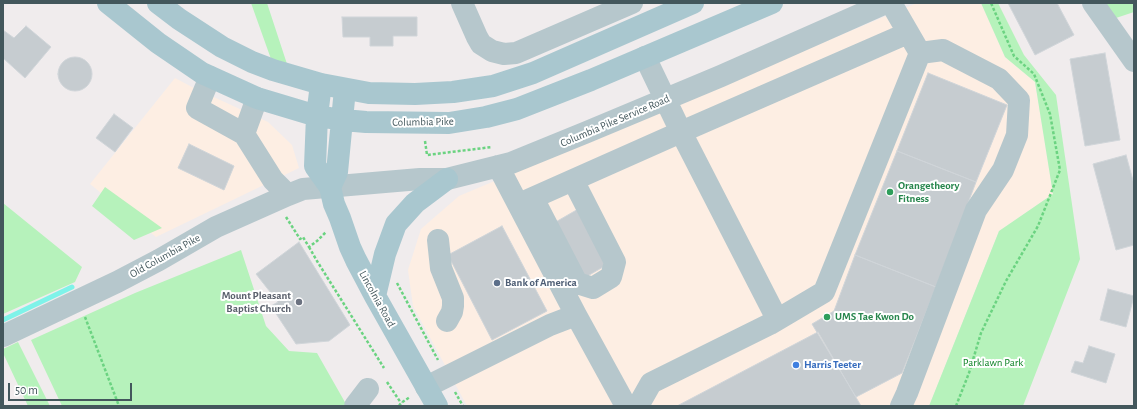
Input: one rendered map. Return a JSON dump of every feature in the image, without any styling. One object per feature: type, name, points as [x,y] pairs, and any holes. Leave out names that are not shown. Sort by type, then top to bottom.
[{"type":"main road","name":"Columbia Pike","points":[[108,3],[173,54],[202,74],[257,98],[317,116],[343,120],[366,122],[449,123],[486,117],[517,109],[591,80],[772,3]]},
{"type":"main road","points":[[158,3],[179,19],[222,47],[252,62],[273,70],[321,84],[369,93],[415,94],[453,92],[493,86],[533,73],[693,3]]},
{"type":"main road","name":"Lincolnia Road","points":[[321,84],[317,116],[315,166],[330,187],[334,204],[350,247],[375,296],[437,406]]},
{"type":"main road","points":[[330,187],[337,172],[345,88]]},
{"type":"main road","points":[[375,296],[385,254],[396,224],[415,203],[447,179]]},
{"type":"street","points":[[462,3],[481,44],[492,51],[504,54],[516,54],[632,3]]},
{"type":"street","name":"Columbia Pike Service Road","points":[[330,187],[420,179],[447,179],[496,156],[511,163],[665,100],[886,3]]},
{"type":"street","points":[[892,3],[920,53]]},
{"type":"street","points":[[1093,3],[1134,61]]},
{"type":"street","points":[[526,201],[908,33]]},
{"type":"street","points":[[901,406],[976,210],[1003,170],[1017,135],[1019,100],[999,79],[943,50],[920,53]]},
{"type":"street","points":[[638,406],[651,383],[778,319],[824,292],[920,53]]},
{"type":"street","points":[[645,57],[665,100],[778,319]]},
{"type":"street","points":[[210,77],[197,108],[244,134],[273,180],[288,195]]},
{"type":"street","points":[[244,134],[257,98]]},
{"type":"street","points":[[496,156],[577,283],[592,288],[611,277],[615,262],[573,180]]},
{"type":"street","name":"Old Columbia Pike","points":[[3,336],[117,282],[216,227],[303,189],[330,187]]},
{"type":"street","points":[[526,201],[576,315],[626,406]]},
{"type":"street","points":[[438,240],[441,268],[453,298],[452,312],[447,321]]},
{"type":"street","points":[[426,387],[550,325],[576,315]]},
{"type":"street","points":[[355,406],[377,384]]},
{"type":"path","points":[[956,406],[970,373],[981,333],[1006,281],[1038,226],[1060,170],[1050,114],[1034,74],[1014,56],[991,3]]},
{"type":"path","points":[[425,141],[427,155],[496,156]]},
{"type":"path","points":[[286,217],[300,240],[303,237],[309,246],[316,261],[384,368]]},
{"type":"path","points":[[309,246],[317,241]]},
{"type":"path","points":[[78,301],[118,406]]},
{"type":"path","points":[[377,384],[401,403]]},
{"type":"shaded area","points":[[917,3],[981,3],[1005,57],[1035,82],[1053,194],[999,231],[929,406],[467,406],[413,306],[408,270],[421,229],[459,196]]},
{"type":"shaded area","points":[[175,78],[268,122],[292,145],[299,168],[156,237],[90,184]]},
{"type":"green space","points":[[251,3],[267,3],[287,64],[271,59]]},
{"type":"green space","name":"Parklawn Park","points":[[981,3],[998,3],[1024,55],[1056,95],[1080,259],[1023,406],[929,406],[999,231],[1053,194],[1035,82],[1005,57]]},
{"type":"green space","points":[[1105,3],[1134,3],[1134,12],[1116,18]]},
{"type":"green space","points":[[105,187],[162,228],[134,240],[92,206]]},
{"type":"green space","points":[[3,203],[82,267],[75,282],[3,314]]},
{"type":"green space","points":[[241,250],[266,326],[289,351],[317,353],[346,404],[342,406],[62,406],[31,340],[135,293]]},
{"type":"green space","points":[[18,342],[50,406],[28,406],[3,353],[3,349]]},
{"type":"building","points":[[1008,3],[1057,3],[1074,35],[1035,55]]},
{"type":"building","points":[[342,17],[417,17],[417,36],[393,36],[393,46],[370,46],[370,37],[343,37]]},
{"type":"building","points":[[26,26],[51,47],[25,78],[3,58],[3,30],[14,38]]},
{"type":"building","points":[[1105,53],[1120,140],[1085,146],[1070,59]]},
{"type":"building","points":[[75,57],[87,62],[92,74],[87,86],[75,91],[63,86],[58,74],[63,62]]},
{"type":"building","points":[[928,73],[1007,105],[976,182],[897,151]]},
{"type":"building","points":[[114,114],[133,128],[115,152],[96,138]]},
{"type":"building","points":[[189,144],[234,166],[224,190],[178,168]]},
{"type":"building","points":[[897,151],[976,182],[936,287],[855,255]]},
{"type":"building","points":[[1126,155],[1134,184],[1134,245],[1116,250],[1093,164]]},
{"type":"building","points":[[580,208],[610,263],[584,278],[554,223]]},
{"type":"building","name":"Bank of America","points":[[502,226],[547,311],[492,340],[448,255]]},
{"type":"building","points":[[299,242],[350,325],[329,341],[296,344],[271,306],[278,302],[256,274]]},
{"type":"building","points":[[855,255],[936,287],[902,373],[856,397],[812,324],[834,311]]},
{"type":"building","points":[[1108,289],[1134,296],[1126,327],[1100,320]]},
{"type":"building","name":"Harris Teeter","points":[[818,332],[861,406],[677,406]]},
{"type":"building","points":[[1089,346],[1115,354],[1106,383],[1071,372],[1075,361],[1083,363]]},
{"type":"waterway","points":[[3,320],[72,287]]},
{"type":"place","name":"Orangetheory Fitness","points":[[890,192]]},
{"type":"place","name":"Bank of America","points":[[497,283]]},
{"type":"place","name":"Mount Pleasant Baptist Church","points":[[299,302]]},
{"type":"place","name":"UMS Tae Kwon Do","points":[[827,317]]},
{"type":"place","name":"Harris Teeter","points":[[796,365]]}]
